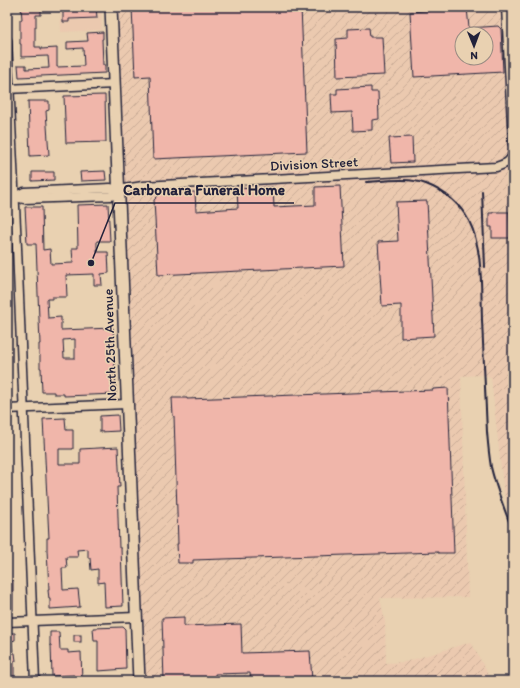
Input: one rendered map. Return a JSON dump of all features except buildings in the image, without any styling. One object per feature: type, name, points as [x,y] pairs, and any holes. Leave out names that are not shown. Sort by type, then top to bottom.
[{"type":"main road","name":"North 25th Avenue","points":[[111,7],[138,681]]},
{"type":"street","points":[[506,7],[513,144]]},
{"type":"street","points":[[7,40],[11,197],[24,408],[35,681]]},
{"type":"street","points":[[8,89],[114,84]]},
{"type":"street","name":"Division Street","points":[[11,197],[24,200],[111,196],[118,190],[143,186],[496,168],[510,161],[513,152]]},
{"type":"street","points":[[7,409],[127,404]]},
{"type":"street","points":[[7,622],[136,617]]},
{"type":"shaded area","points":[[60,7],[101,7],[102,30],[61,32]]},
{"type":"shaded area","points":[[118,7],[511,7],[513,42],[513,517],[504,494],[491,377],[483,375],[461,376],[468,597],[380,598],[385,621],[386,663],[405,662],[471,642],[491,680],[513,678],[513,681],[145,681]]},
{"type":"railway","points":[[366,182],[396,180],[412,181],[433,187],[445,194],[461,209],[474,232],[480,269],[486,418],[491,467],[495,483],[513,532]]},
{"type":"railway","points":[[482,191],[485,267]]},
{"type":"place","name":"Carbonara Funeral Home","points":[[91,263]]}]
